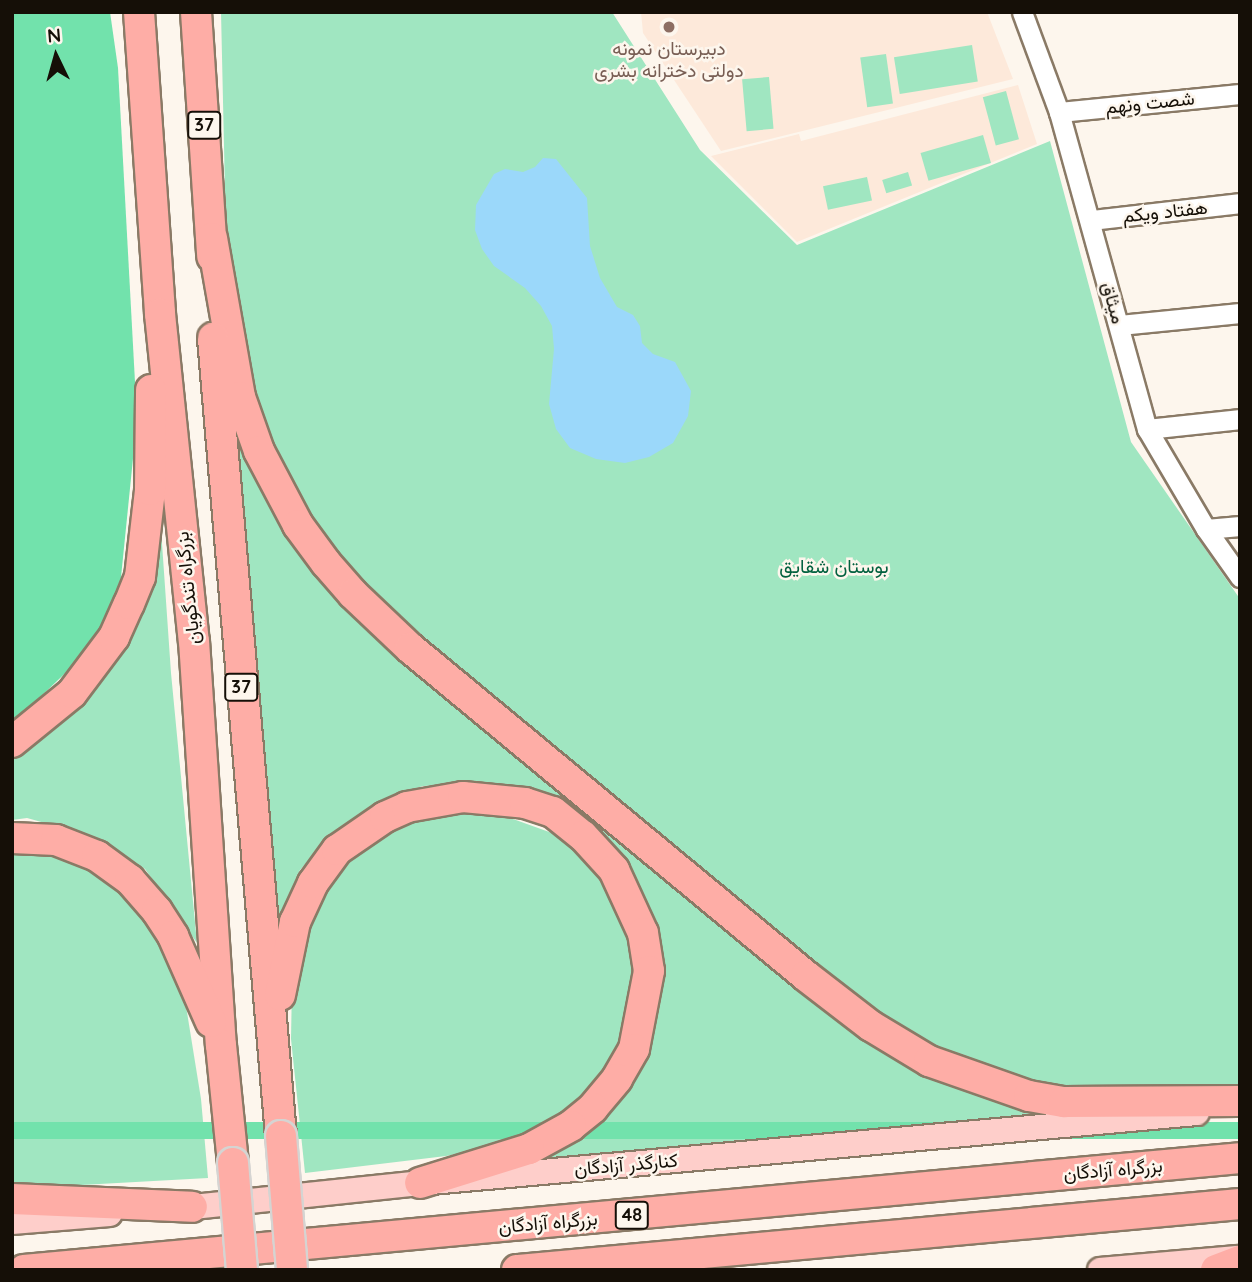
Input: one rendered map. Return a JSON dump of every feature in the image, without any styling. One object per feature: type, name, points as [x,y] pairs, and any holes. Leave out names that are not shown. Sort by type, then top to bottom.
[{"type":"highway","name":"بزرگراه تندگویان","points":[[139,12],[139,44],[160,314],[194,641],[221,1045],[242,1270]]},
{"type":"highway","name":"37","points":[[196,12],[212,238],[211,314],[225,502],[292,1270]]},
{"type":"highway","points":[[212,238],[240,397],[259,451],[298,525],[326,563],[353,594],[410,648],[806,976],[871,1026],[929,1061],[977,1081],[1029,1097],[1064,1102],[1240,1101]]},
{"type":"highway","points":[[12,742],[72,693],[91,669],[114,637],[139,577],[150,490],[151,378],[160,314]]},
{"type":"highway","points":[[273,1044],[286,957],[295,922],[313,883],[337,850],[359,833],[407,807],[463,797],[525,803],[553,812],[583,836],[614,870],[643,933],[649,971],[645,1006],[634,1049],[617,1079],[593,1108],[571,1126],[529,1149],[420,1183]]},
{"type":"highway","points":[[12,838],[56,840],[97,856],[130,880],[158,911],[173,936],[221,1045]]},
{"type":"highway","name":"بزرگراه آزادگان","points":[[24,1270],[1240,1158]]},
{"type":"highway","points":[[12,1199],[192,1207]]},
{"type":"highway","name":"48","points":[[517,1270],[1240,1204]]},
{"type":"highway","points":[[1216,1270],[1240,1260]]},
{"type":"main road","name":"کنارگذر آزادگان","points":[[12,1222],[1240,1108]]},
{"type":"main road","points":[[1100,1270],[1240,1260]]},
{"type":"street","points":[[131,12],[139,44]]},
{"type":"street","name":"میثاق","points":[[1023,12],[1059,111],[1147,429],[1206,529],[1240,577]]},
{"type":"street","name":"شصت ونهم","points":[[1059,111],[1240,94]]},
{"type":"street","name":"هفتاد ویکم","points":[[1091,220],[1240,203]]},
{"type":"street","points":[[1119,325],[1240,313]]},
{"type":"street","points":[[1147,429],[1240,419]]},
{"type":"street","points":[[1206,529],[1240,526]]},
{"type":"shaded area","points":[[641,12],[987,12],[1013,79],[721,151],[643,33]]},
{"type":"shaded area","points":[[1018,85],[1037,144],[797,242],[711,156],[799,134],[801,141]]},
{"type":"green space","points":[[12,12],[110,12],[118,68],[137,419],[118,607],[79,660],[12,724]]},
{"type":"green space","name":"بوستان شقایق","points":[[221,12],[612,12],[700,150],[797,245],[1050,141],[1131,442],[1240,599],[1240,1085],[1156,1093],[1056,1089],[966,1065],[892,1027],[681,860],[369,589],[328,541],[264,451],[227,280]]},
{"type":"green space","points":[[972,45],[978,82],[900,94],[894,57]]},
{"type":"green space","points":[[886,54],[893,104],[867,107],[860,58]]},
{"type":"green space","points":[[769,77],[774,129],[747,131],[742,79]]},
{"type":"green space","points":[[1006,91],[1019,139],[996,146],[983,97]]},
{"type":"green space","points":[[983,135],[991,163],[929,181],[921,153]]},
{"type":"green space","points":[[908,172],[912,185],[886,193],[882,180]]},
{"type":"green space","points":[[867,177],[872,200],[828,210],[823,186]]},
{"type":"green space","points":[[233,433],[239,437],[269,506],[305,560],[349,608],[704,910],[852,1031],[913,1071],[1044,1112],[1041,1118],[536,1163],[597,1122],[627,1086],[653,1040],[661,993],[660,944],[645,898],[624,858],[574,815],[534,796],[483,783],[423,786],[381,800],[331,834],[300,870],[273,935]]},
{"type":"green space","points":[[161,529],[171,673],[197,943],[145,869],[88,835],[27,818],[12,820],[12,754],[157,553]]},
{"type":"green space","points":[[456,809],[513,819],[552,833],[576,852],[609,886],[628,925],[634,970],[630,1008],[621,1046],[593,1092],[530,1134],[489,1148],[446,1156],[305,1173],[291,1039],[292,985],[299,933],[322,884],[357,843],[409,817]]},
{"type":"green space","points":[[12,848],[51,850],[95,865],[137,901],[181,975],[201,1099],[208,1178],[27,1188],[12,1186]]},
{"type":"green space","points":[[12,1122],[1240,1122],[1240,1139],[12,1139]]},
{"type":"water","points":[[543,158],[556,159],[587,198],[590,246],[600,278],[617,307],[633,315],[640,326],[642,343],[653,354],[675,362],[691,391],[688,416],[673,443],[649,457],[625,463],[596,459],[570,448],[556,429],[549,404],[554,349],[552,326],[541,306],[525,288],[494,266],[482,249],[475,230],[476,205],[494,174],[505,169],[523,172],[535,167]]},
{"type":"place","name":"دبیرستان نمونه دولتی دخترانه بشری","points":[[669,27]]}]
